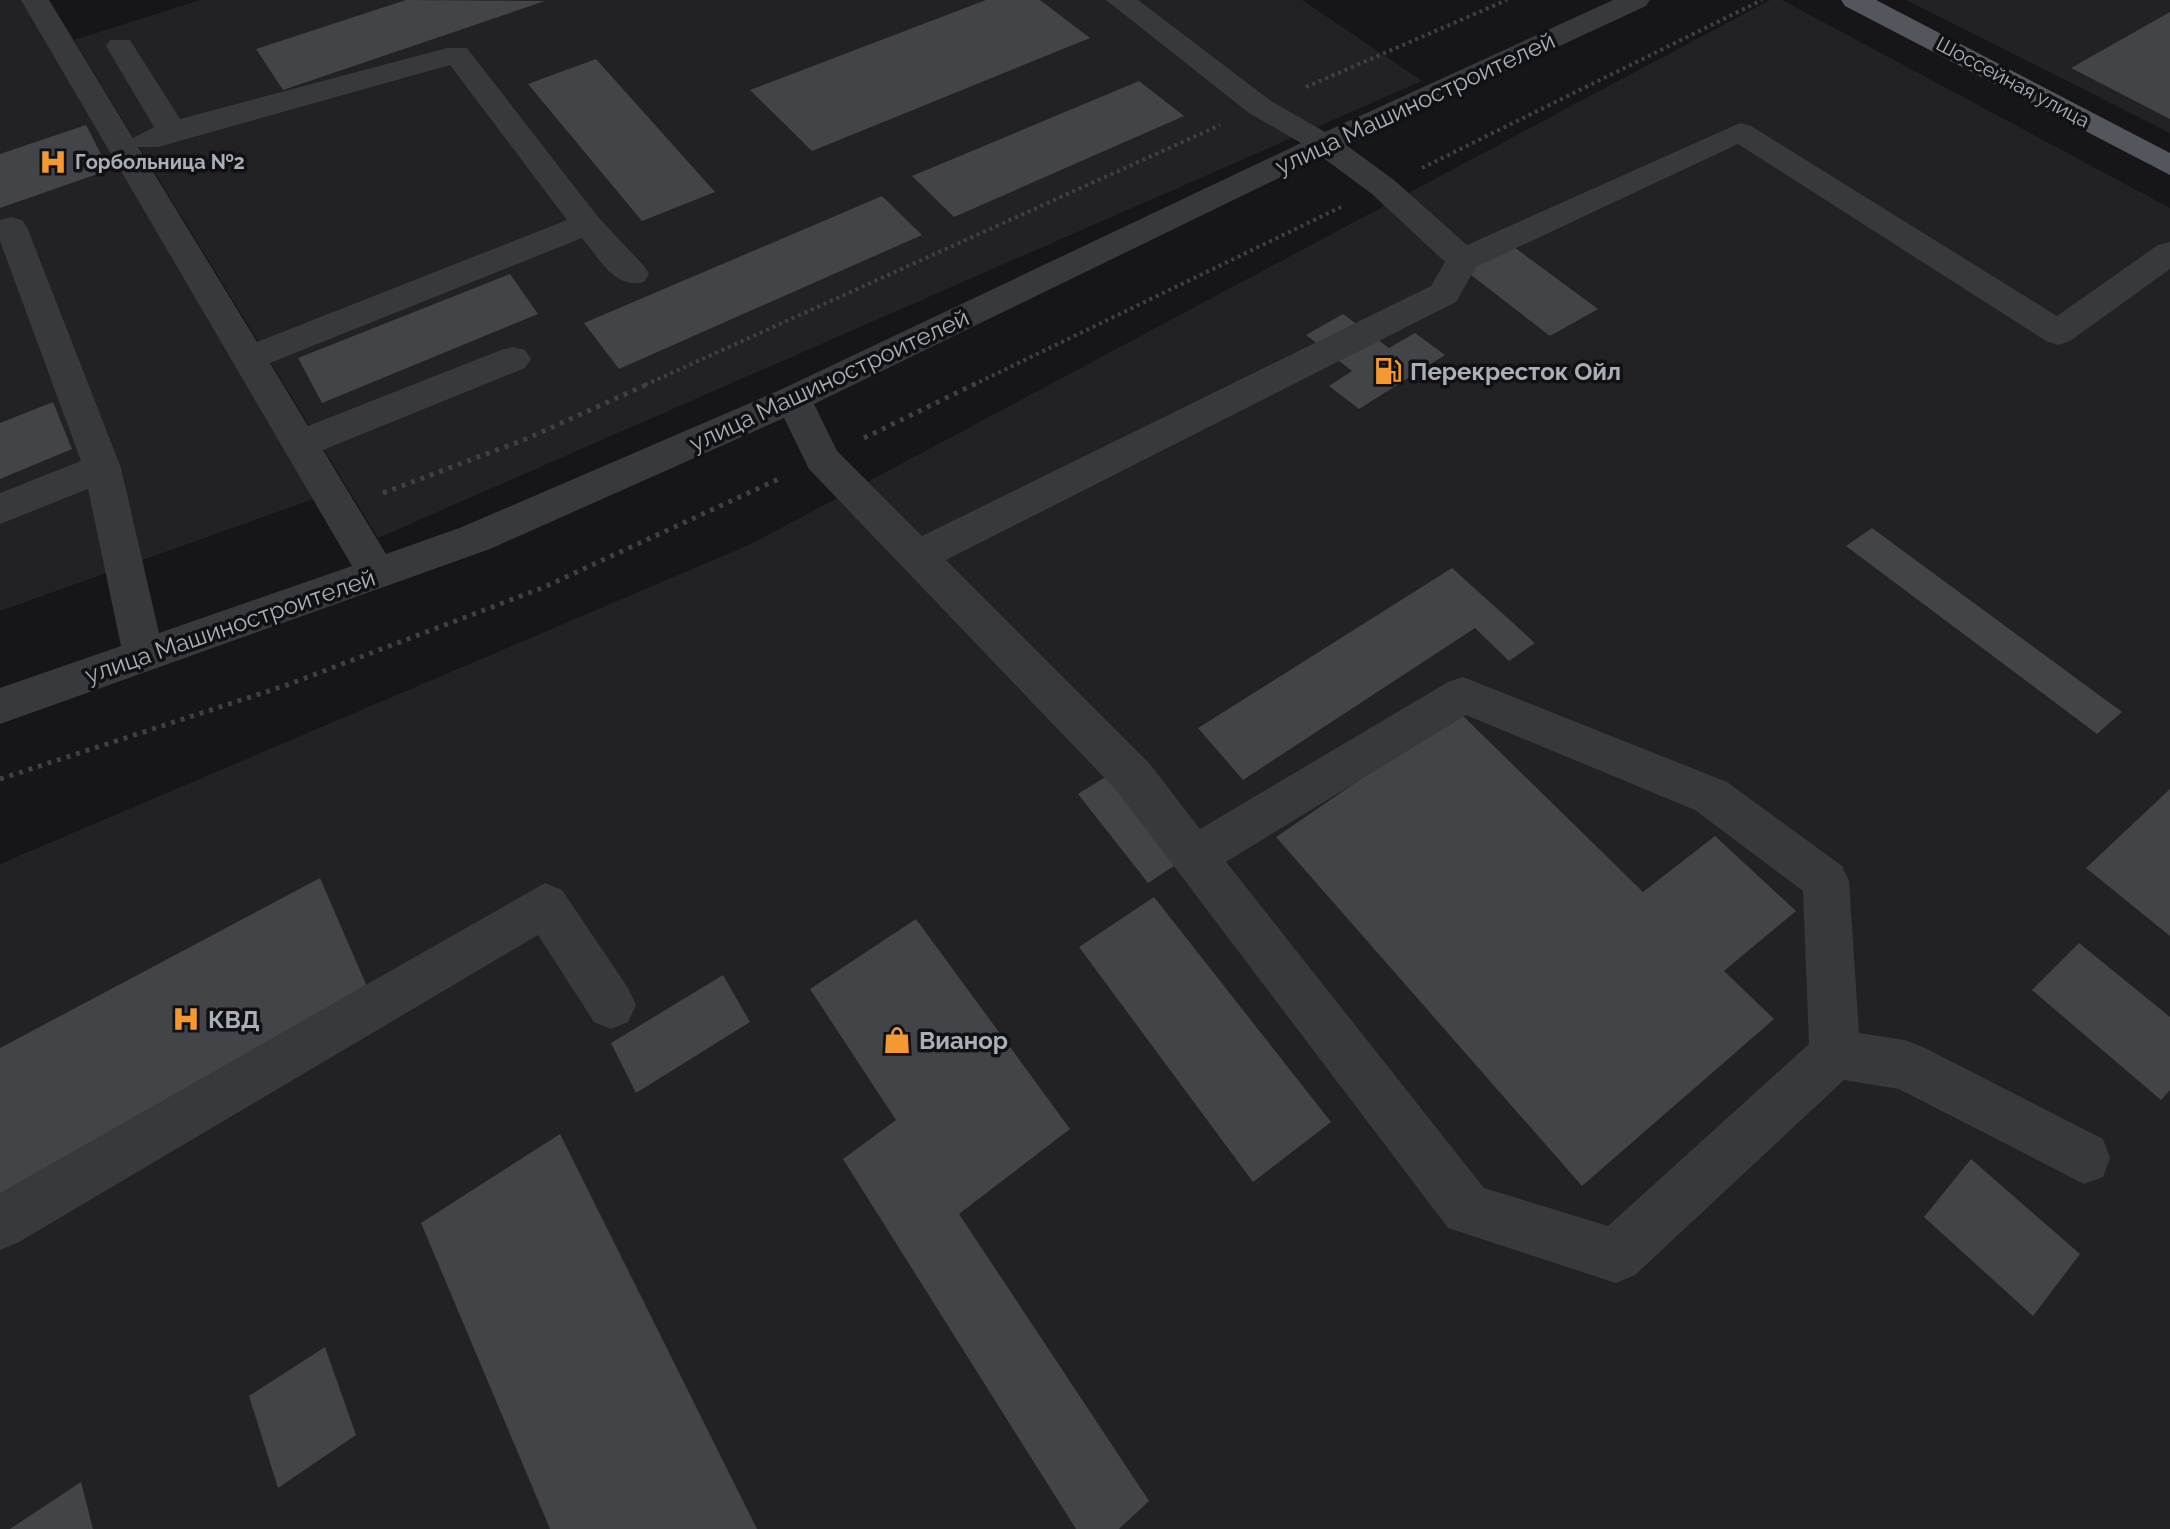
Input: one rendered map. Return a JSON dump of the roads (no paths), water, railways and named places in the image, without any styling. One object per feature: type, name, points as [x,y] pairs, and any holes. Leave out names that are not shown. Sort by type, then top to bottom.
[{"type":"main road","name":"Шоссейная улица","points":[[1855,0],[2170,165]]},
{"type":"street","points":[[35,0],[378,575]]},
{"type":"street","points":[[1120,0],[1260,107],[1324,144],[1383,187],[1463,260]]},
{"type":"street","name":"улица Машиностроителей","points":[[0,706],[476,538],[793,399],[1324,144],[1636,0]]},
{"type":"street","points":[[120,46],[172,131]]},
{"type":"street","points":[[122,149],[172,131],[457,54],[587,224],[632,274]]},
{"type":"street","points":[[916,557],[1444,294],[1463,260],[1740,132],[2058,333],[2170,253]]},
{"type":"street","points":[[247,359],[587,224]]},
{"type":"street","points":[[11,227],[102,468],[143,654]]},
{"type":"street","points":[[299,445],[513,359]]},
{"type":"street","points":[[793,399],[822,459],[1133,777],[1467,1209],[1616,1256],[1835,1054]]},
{"type":"street","points":[[0,509],[102,468]]},
{"type":"street","points":[[1194,857],[1463,695],[1711,796],[1826,881],[1835,1054]]},
{"type":"street","points":[[0,1223],[545,905],[611,1005]]},
{"type":"street","points":[[1835,1054],[1905,1065],[2084,1158]]},
{"type":"place","name":"Горбольница №2","points":[[53,162]]},
{"type":"place","name":"Перекресток Ойл","points":[[1388,371]]},
{"type":"place","name":"КВД","points":[[186,1019]]},
{"type":"place","name":"Вианор","points":[[897,1040]]}]
